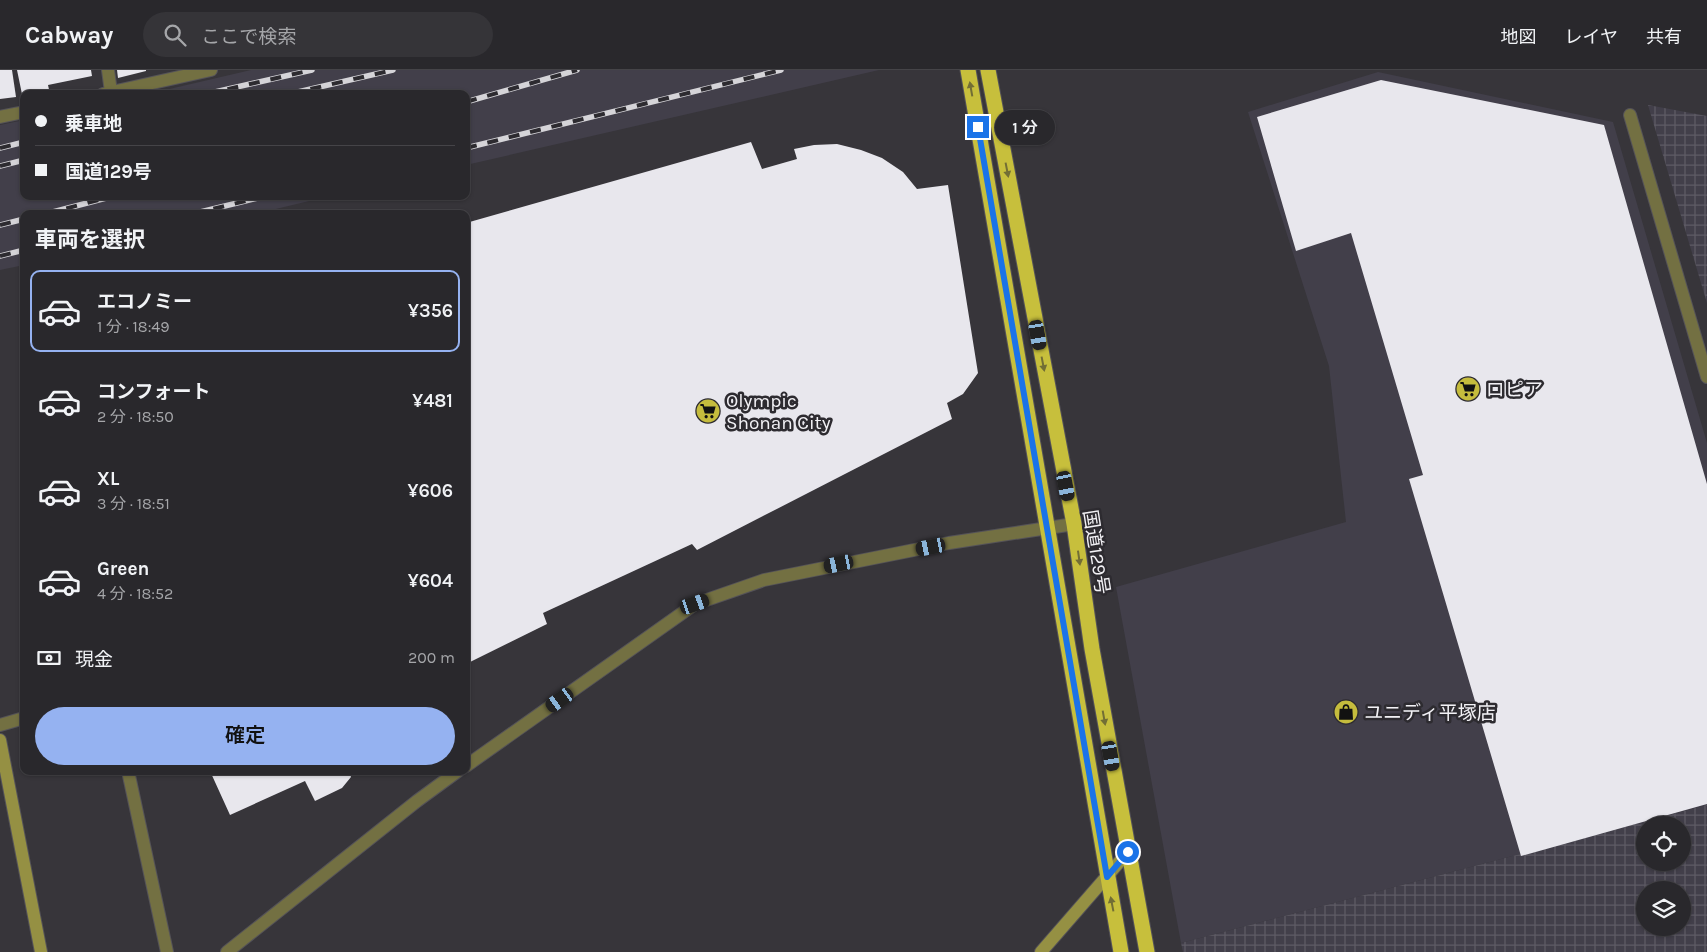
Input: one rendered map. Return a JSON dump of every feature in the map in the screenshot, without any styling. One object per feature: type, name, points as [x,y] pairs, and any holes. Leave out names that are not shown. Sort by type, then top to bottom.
[{"type":"highway","points":[[968,70],[1121,952]]},
{"type":"highway","name":"国道129号","points":[[988,70],[1074,524],[1092,649],[1147,952]]},
{"type":"street","points":[[107,90],[108,70]]},
{"type":"street","points":[[121,90],[211,70]]},
{"type":"street","points":[[0,117],[20,113]]},
{"type":"street","points":[[1630,114],[1707,377]]},
{"type":"street","points":[[470,763],[695,604],[764,580],[949,543],[1074,524]]},
{"type":"street","points":[[0,725],[20,719]]},
{"type":"street","points":[[0,740],[41,952]]},
{"type":"street","points":[[129,775],[167,952]]},
{"type":"street","points":[[227,952],[416,801],[452,775]]},
{"type":"street","points":[[1041,952],[1128,852]]},
{"type":"shaded area","points":[[251,70],[879,70],[470,164],[470,90],[165,90]]},
{"type":"shaded area","name":"ユニディ平塚店","points":[[1378,72],[1613,122],[1707,443],[1707,805],[1665,816],[1636,816],[1636,824],[1181,943],[1116,587],[1346,522],[1329,366],[1248,112]]},
{"type":"shaded area","points":[[1648,105],[1707,116],[1707,303]]},
{"type":"shaded area","points":[[20,121],[20,200],[313,200],[272,210],[20,210],[20,266],[0,270],[0,125]]},
{"type":"shaded area","points":[[1707,805],[1707,952],[1183,952],[1181,943],[1636,824],[1636,871],[1691,871],[1691,816],[1665,816]]},
{"type":"building","points":[[0,70],[12,70],[16,97],[0,99]]},
{"type":"building","points":[[17,70],[91,70],[92,76],[48,85],[49,90],[21,90]]},
{"type":"building","points":[[117,70],[146,70],[146,71],[118,78]]},
{"type":"building","points":[[1381,80],[1604,125],[1707,484],[1707,804],[1664,816],[1636,816],[1636,824],[1521,856],[1409,479],[1423,475],[1351,233],[1296,251],[1257,117]]},
{"type":"building","name":"Olympic Shonan City","points":[[751,142],[762,169],[797,159],[794,149],[814,145],[837,144],[861,150],[882,158],[903,172],[917,189],[948,185],[978,373],[963,394],[947,403],[952,419],[697,550],[692,544],[543,613],[547,624],[470,662],[470,222]]},
{"type":"building","points":[[212,775],[350,775],[351,777],[342,788],[315,801],[305,781],[230,815]]},
{"type":"railway","points":[[224,90],[312,70]]},
{"type":"railway","points":[[306,90],[393,70]]},
{"type":"railway","points":[[470,101],[577,70]]},
{"type":"railway","points":[[470,147],[781,70]]},
{"type":"railway","points":[[0,148],[20,143]]},
{"type":"railway","points":[[0,166],[20,161]]},
{"type":"railway","points":[[60,210],[99,200]]},
{"type":"railway","points":[[208,210],[250,200]]},
{"type":"railway","points":[[0,225],[20,220]]},
{"type":"railway","points":[[0,256],[20,251]]},
{"type":"place","name":"ロピア","points":[[1468,389]]},
{"type":"place","name":"Olympic Shonan City","points":[[708,411]]},
{"type":"place","name":"ユニディ平塚店","points":[[1346,712]]},
{"type":"route","points":[[978,127],[1107,877],[1128,852]]}]
